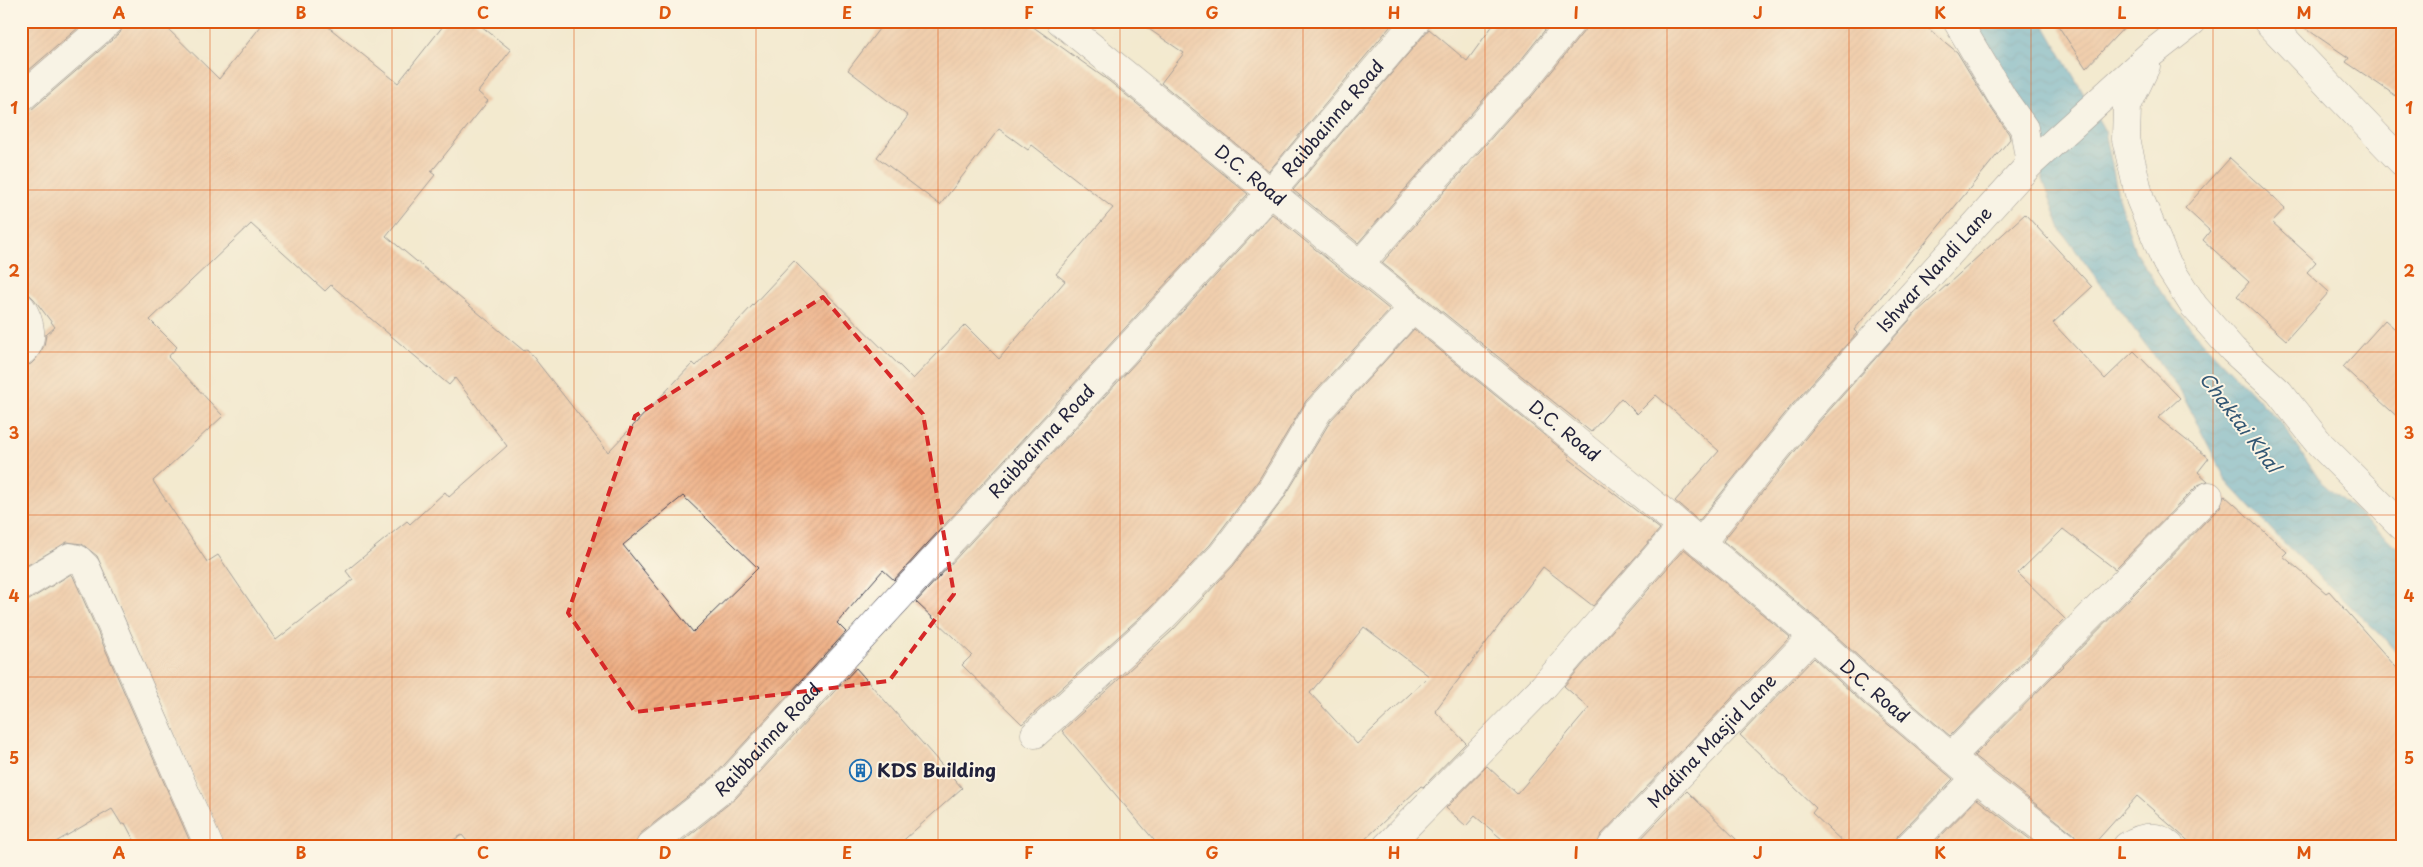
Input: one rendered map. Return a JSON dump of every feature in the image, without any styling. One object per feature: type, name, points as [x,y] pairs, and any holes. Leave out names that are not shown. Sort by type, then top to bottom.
[{"type":"street","points":[[21,98],[110,21]]},
{"type":"street","name":"D.C. Road","points":[[1060,21],[1272,191],[1692,535],[1813,636],[1874,692],[1976,778],[2066,846]]},
{"type":"street","name":"Raibbainna Road","points":[[650,846],[725,787],[1272,191],[1416,21]]},
{"type":"street","points":[[1360,264],[1503,101],[1520,86],[1572,21]]},
{"type":"street","points":[[1957,21],[2002,96],[2024,128],[2030,164]]},
{"type":"street","points":[[2267,21],[2402,162]]},
{"type":"street","name":"Ishwar Nandi Lane","points":[[1387,846],[1692,535],[1804,415],[2030,164],[2152,53],[2178,25]]},
{"type":"street","points":[[2152,53],[2127,106],[2126,139],[2140,199],[2166,262],[2194,306],[2233,350],[2279,392],[2320,444],[2402,526]]},
{"type":"street","points":[[21,307],[29,322],[30,335],[28,343],[21,352]]},
{"type":"street","points":[[1035,734],[1161,619],[1222,555],[1271,490],[1318,411],[1413,308]]},
{"type":"street","points":[[1951,757],[2209,496]]},
{"type":"street","points":[[21,587],[70,556],[78,559],[86,567],[209,846]]},
{"type":"street","name":"Madina Masjid Lane","points":[[1612,846],[1813,636]]},
{"type":"street","points":[[1909,846],[1976,778]]},
{"type":"street","points":[[2126,846],[2136,840],[2150,836],[2170,846]]},
{"type":"highlighted area","points":[[823,297],[923,414],[954,594],[889,681],[635,712],[568,613],[635,416]]},
{"type":"water","name":"Chaktai Khal","points":[[1970,21],[2042,21],[2105,131],[2119,200],[2135,251],[2163,295],[2202,341],[2282,424],[2321,482],[2402,551],[2402,660],[2383,637],[2281,540],[2227,482],[2182,394],[2062,232],[2042,177],[2028,114],[1999,61]]},
{"type":"building","points":[[21,21],[86,21],[21,77]]},
{"type":"building","points":[[125,21],[160,21],[219,79],[265,21],[321,21],[398,83],[447,21],[475,21],[511,50],[478,92],[488,101],[431,172],[435,175],[386,236],[524,351],[527,349],[608,452],[693,363],[696,366],[794,261],[913,379],[965,325],[999,359],[1065,281],[1056,274],[1113,208],[1032,145],[1028,150],[999,129],[940,205],[877,157],[908,116],[848,70],[885,21],[1025,21],[1109,81],[1248,194],[894,580],[883,570],[837,623],[846,632],[714,776],[640,834],[635,846],[471,846],[462,835],[443,846],[224,846],[97,556],[82,544],[67,542],[21,569],[21,367],[31,364],[36,359],[44,346],[46,335],[55,327],[34,299],[21,286],[21,113],[31,110],[120,33]],"holes":[[[251,224],[325,291],[331,285],[449,385],[455,378],[507,446],[449,497],[445,492],[410,524],[407,521],[346,571],[353,580],[276,640],[218,555],[207,562],[153,481],[223,416],[168,357],[177,347],[150,320]],[[683,496],[758,568],[693,632],[623,545]]]},
{"type":"building","points":[[1137,21],[1395,21],[1269,171],[1161,83],[1184,53]]},
{"type":"building","points":[[1496,21],[1552,21],[1509,75],[1491,91],[1358,243],[1293,190],[1429,29],[1467,61]]},
{"type":"building","points":[[1587,21],[1919,21],[1957,52],[2009,134],[2010,139],[1854,330],[1857,333],[1792,405],[1699,521],[1675,501],[1719,451],[1656,395],[1637,414],[1621,398],[1591,432],[1382,263],[1514,112],[1532,96],[1584,31]]},
{"type":"building","points":[[2055,21],[2130,21],[2086,68]]},
{"type":"building","points":[[2295,21],[2387,21],[2402,31],[2402,100],[2346,62],[2349,58]]},
{"type":"building","points":[[2230,158],[2285,208],[2272,222],[2316,262],[2307,272],[2329,292],[2286,340],[2237,296],[2249,282],[2203,240],[2210,231],[2185,208]]},
{"type":"building","points":[[1272,214],[1390,310],[1306,401],[1258,481],[1210,545],[1150,608],[1022,724],[962,665],[972,655],[916,602]]},
{"type":"building","points":[[2025,214],[2092,287],[2053,323],[2105,379],[2134,351],[2180,398],[2158,418],[2209,458],[2198,472],[2208,481],[2198,485],[2115,569],[2063,529],[2018,573],[2065,619],[1950,736],[1884,680],[1823,624],[1723,541],[1816,425],[1916,313]]},
{"type":"building","points":[[2385,320],[2402,335],[2402,421],[2343,367]]},
{"type":"building","points":[[1414,329],[1570,456],[1568,458],[1660,529],[1593,606],[1543,567],[1435,711],[1466,743],[1423,787],[1421,786],[1358,846],[1159,846],[1062,731],[1172,631],[1233,566],[1284,498],[1331,420]],"holes":[[[1364,627],[1429,676],[1357,744],[1310,693]]]},
{"type":"building","points":[[2224,495],[2287,552],[2283,556],[2326,593],[2329,591],[2402,674],[2402,846],[2194,846],[2137,796],[2092,846],[2080,846],[2074,834],[1974,756],[2220,507]]},
{"type":"building","points":[[1684,549],[1790,637],[1601,835],[1597,846],[1510,846],[1475,816],[1466,826],[1446,808],[1487,766],[1517,794],[1589,708],[1564,686]]},
{"type":"building","points":[[71,574],[192,846],[137,846],[125,823],[122,825],[112,809],[49,846],[21,846],[21,603]]},
{"type":"building","points":[[1814,658],[1864,704],[1953,779],[1898,835],[1894,846],[1847,846],[1812,813],[1816,808],[1740,735]]},
{"type":"building","name":"KDS Building","points":[[856,668],[962,788],[897,846],[676,846],[736,798]]},
{"type":"building","points":[[1687,791],[1743,846],[1634,846]]},
{"type":"building","points":[[1977,799],[2039,846],[1931,846]]},
{"type":"place","name":"KDS Building","points":[[861,771]]}]
